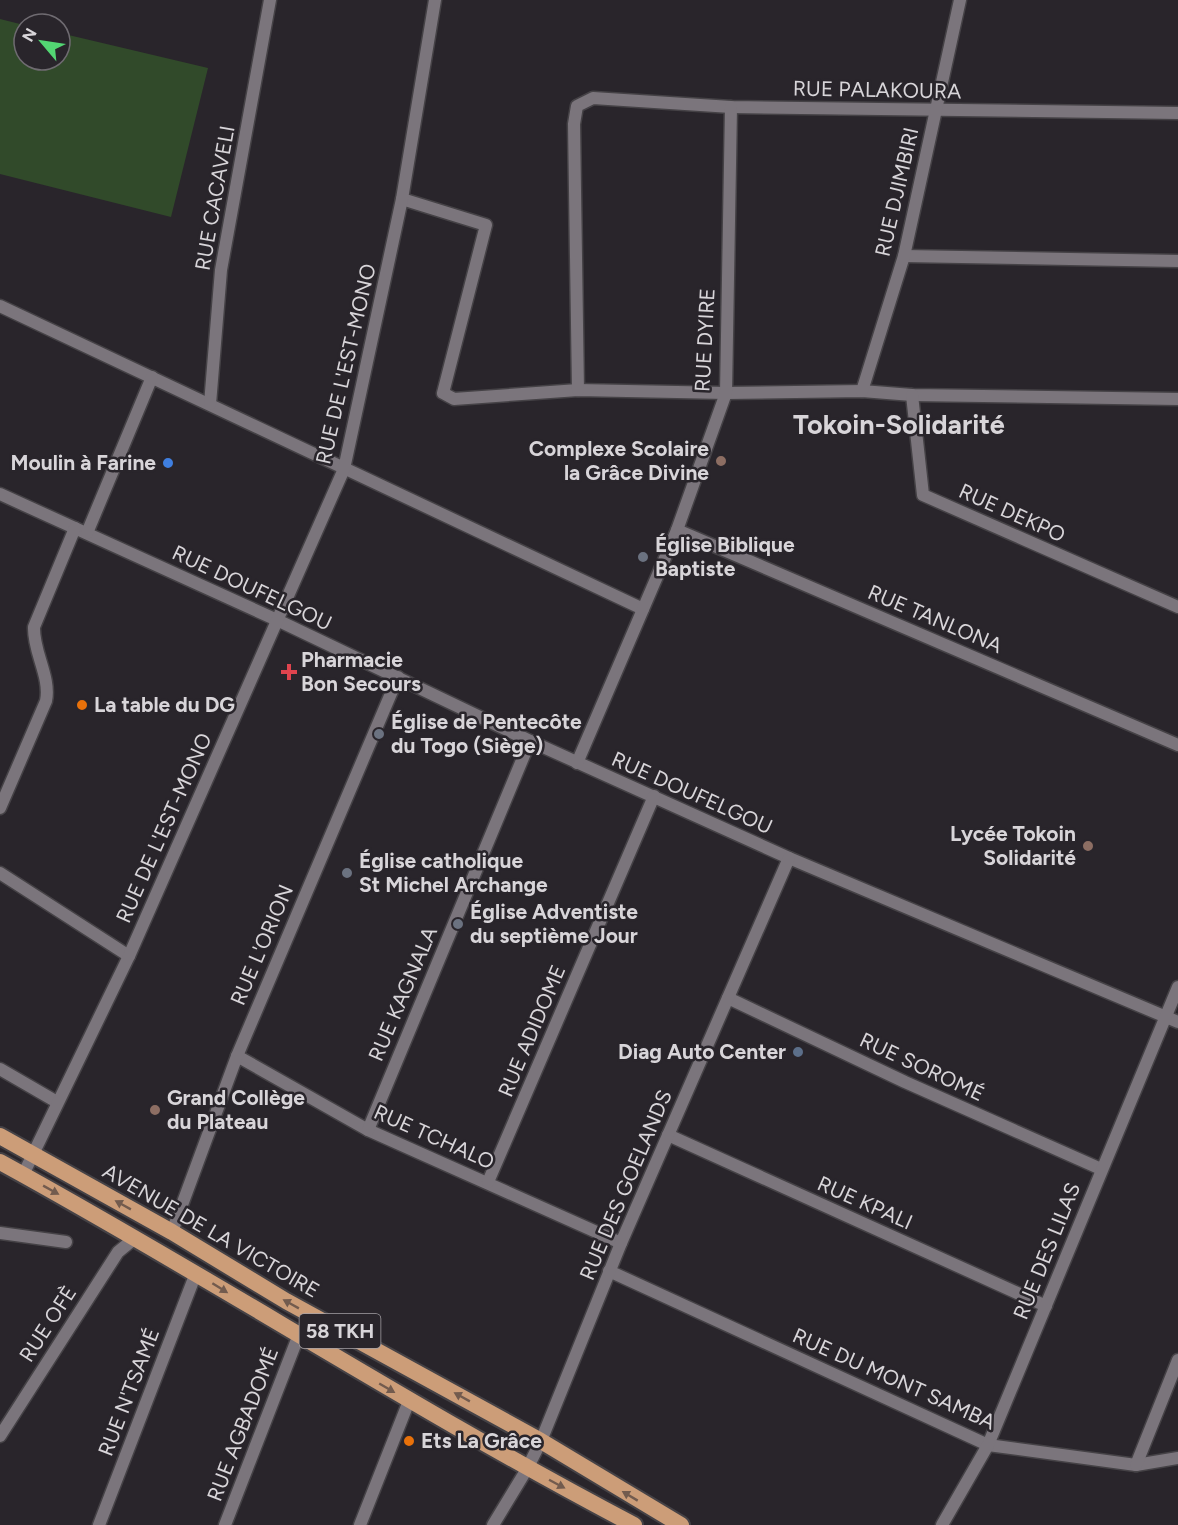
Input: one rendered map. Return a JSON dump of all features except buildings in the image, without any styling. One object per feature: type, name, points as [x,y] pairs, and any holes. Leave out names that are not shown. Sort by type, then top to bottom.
[{"type":"highway","name":"AVENUE DE LA VICTOIRE","points":[[0,1136],[172,1232],[286,1301],[541,1441],[681,1525]]},
{"type":"highway","name":"AVENUE DE LA VICTOIRE","points":[[0,1162],[196,1273],[298,1337],[408,1401],[527,1469],[634,1525]]},
{"type":"street","name":"RUE CACAVELI","points":[[210,404],[221,270],[270,0]]},
{"type":"street","name":"RUE DE L'EST-MONO","points":[[23,1175],[129,956],[344,469],[402,198],[435,0]]},
{"type":"street","name":"RUE DJIMBIRI","points":[[862,391],[904,256],[960,0]]},
{"type":"street","name":"RUE PALAKOURA","points":[[578,390],[574,124],[577,106],[592,98],[731,107],[1178,113]]},
{"type":"street","name":"RUE DYIRE","points":[[578,763],[677,530],[726,393],[731,107]]},
{"type":"street","points":[[402,198],[486,225],[444,393],[454,399],[578,390],[726,393],[862,391],[912,395],[1178,399]]},
{"type":"street","points":[[904,256],[1178,261]]},
{"type":"street","points":[[0,306],[643,609]]},
{"type":"street","points":[[0,808],[48,691],[33,637],[34,627],[152,377]]},
{"type":"street","name":"RUE DEKPO","points":[[912,395],[923,495],[1178,607]]},
{"type":"street","name":"RUE DOUFELGOU","points":[[0,494],[277,620],[530,741],[789,858],[1172,1019]]},
{"type":"street","name":"RUE TANLONA","points":[[677,530],[1178,745]]},
{"type":"street","name":"RUE L'ORION","points":[[172,1232],[237,1056],[398,677]]},
{"type":"street","name":"RUE KAGNALA","points":[[368,1130],[530,741]]},
{"type":"street","name":"RUE ADIDOME","points":[[488,1182],[654,796]]},
{"type":"street","name":"RUE DES GOELANDS","points":[[493,1525],[541,1441],[609,1271],[789,858]]},
{"type":"street","points":[[0,873],[129,956]]},
{"type":"street","name":"RUE DES LILAS","points":[[942,1525],[988,1445],[1101,1169],[1172,1019],[1178,987]]},
{"type":"street","name":"RUE SOROMÉ","points":[[728,998],[905,1082],[1101,1169]]},
{"type":"street","name":"RUE TCHALO","points":[[237,1056],[368,1130],[621,1243]]},
{"type":"street","points":[[0,1069],[57,1102]]},
{"type":"street","name":"RUE KPALI","points":[[668,1135],[1046,1306]]},
{"type":"street","points":[[0,1233],[66,1242]]},
{"type":"street","name":"RUE OFÈ","points":[[0,1437],[118,1252],[135,1238]]},
{"type":"street","name":"RUE DU MONT SAMBA","points":[[609,1271],[988,1445],[1136,1465],[1178,1458]]},
{"type":"street","name":"RUE N'TSAMÉ","points":[[99,1525],[196,1273]]},
{"type":"street","name":"RUE AGBADOMÉ","points":[[225,1525],[298,1337]]},
{"type":"street","points":[[1136,1465],[1178,1360]]},
{"type":"street","points":[[360,1525],[408,1401]]},
{"type":"green space","points":[[0,19],[12,22],[12,72],[72,72],[72,36],[208,68],[171,217],[0,174]]},
{"type":"place","name":"Complexe Scolaire la Grâce Divine","points":[[721,461]]},
{"type":"place","name":"Moulin à Farine","points":[[168,463]]},
{"type":"place","name":"Église Biblique Baptiste","points":[[643,557]]},
{"type":"place","name":"Pharmacie Bon Secours","points":[[289,672]]},
{"type":"place","name":"La table du DG","points":[[82,705]]},
{"type":"place","name":"Église de Pentecôte du Togo (Siège)","points":[[379,734]]},
{"type":"place","name":"Lycée Tokoin Solidarité","points":[[1088,846]]},
{"type":"place","name":"Église catholique St Michel Archange","points":[[347,873]]},
{"type":"place","name":"Église Adventiste du septième Jour","points":[[458,924]]},
{"type":"place","name":"Diag Auto Center","points":[[798,1052]]},
{"type":"place","name":"Grand Collège du Plateau","points":[[155,1110]]},
{"type":"place","name":"Ets La Grâce","points":[[409,1441]]},
{"type":"district","name":"Tokoin-Solidarité","points":[[899,425]]}]
